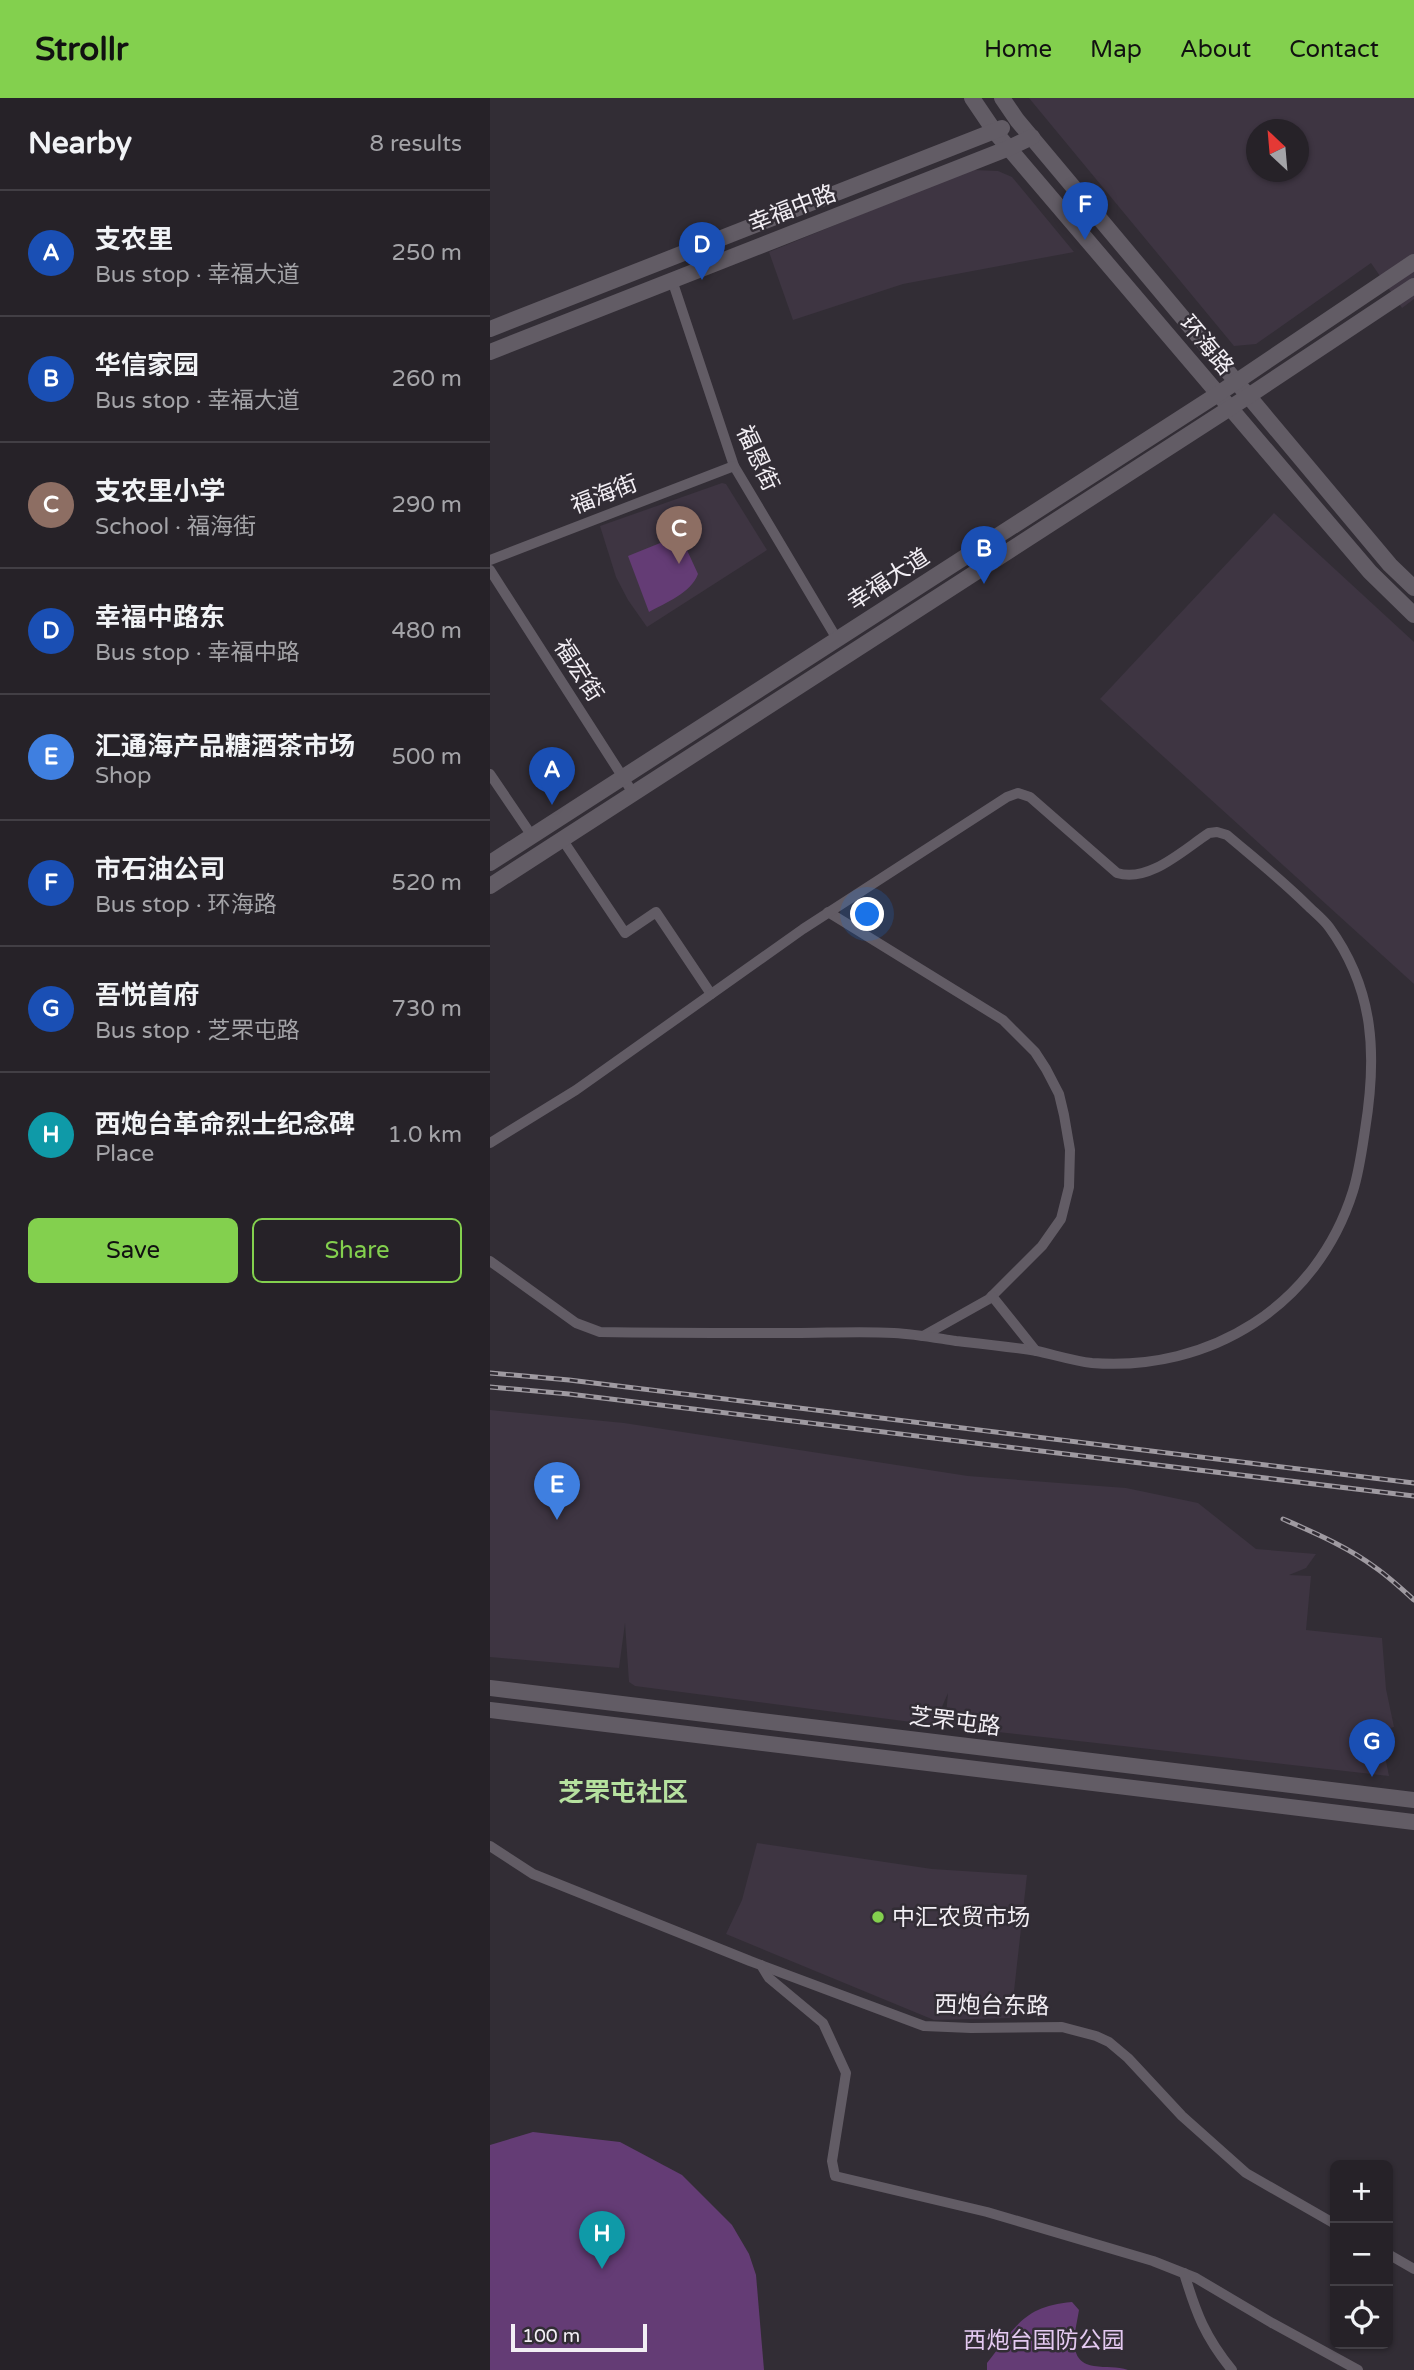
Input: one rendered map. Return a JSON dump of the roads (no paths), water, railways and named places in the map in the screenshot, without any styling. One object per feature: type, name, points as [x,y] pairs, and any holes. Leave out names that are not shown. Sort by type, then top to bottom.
[{"type":"main road","name":"环海路","points":[[972,98],[995,132],[1370,572],[1414,615]]},
{"type":"main road","name":"环海路","points":[[1002,98],[1017,120],[1248,397],[1390,565],[1414,588]]},
{"type":"main road","name":"幸福中路","points":[[490,329],[995,132],[1017,120]]},
{"type":"main road","name":"幸福中路","points":[[490,352],[1032,137]]},
{"type":"main road","name":"幸福大道","points":[[490,863],[1218,394],[1414,262]]},
{"type":"main road","name":"幸福大道","points":[[490,886],[1248,397],[1414,286]]},
{"type":"main road","name":"芝罘屯路","points":[[490,1688],[1414,1800]]},
{"type":"main road","name":"芝罘屯路","points":[[490,1710],[1414,1822]]},
{"type":"street","name":"福恩街","points":[[672,280],[734,466],[837,639]]},
{"type":"street","name":"福海街","points":[[490,560],[734,466]]},
{"type":"street","name":"福宏街","points":[[490,570],[632,793]]},
{"type":"street","points":[[490,774],[531,836]]},
{"type":"street","points":[[490,1143],[576,1090],[828,912],[985,811],[1018,793],[1030,797],[1117,873],[1128,876],[1153,869],[1209,834],[1217,832],[1227,835],[1328,925],[1348,957],[1366,1000],[1371,1036],[1370,1099],[1353,1191],[1343,1218],[1324,1252],[1278,1306],[1247,1328],[1215,1345],[1181,1356],[1154,1362],[1090,1363],[1036,1351],[895,1333],[600,1332],[576,1324],[490,1261]]},
{"type":"street","points":[[562,839],[625,933],[656,912],[711,994]]},
{"type":"street","points":[[828,912],[962,992],[1003,1020],[1035,1052],[1059,1094],[1070,1150],[1069,1187],[1061,1219],[1042,1246],[992,1296],[922,1336]]},
{"type":"street","points":[[992,1296],[1036,1351]]},
{"type":"street","name":"西炮台东路","points":[[490,1846],[533,1874],[761,1965],[924,2026],[1062,2027],[1096,2036],[1109,2042],[1128,2058],[1182,2116],[1247,2173],[1333,2223]]},
{"type":"street","points":[[761,1965],[769,1978],[823,2023],[846,2073],[832,2161],[835,2176],[987,2212],[1153,2261],[1184,2273],[1358,2370]]},
{"type":"street","points":[[1393,2257],[1414,2269]]},
{"type":"street","points":[[1184,2273],[1198,2318],[1219,2354],[1232,2370]]},
{"type":"railway","points":[[490,1373],[569,1380],[1414,1483]]},
{"type":"railway","points":[[490,1387],[569,1394],[1414,1496]]},
{"type":"railway","points":[[1283,1519],[1354,1553],[1386,1575],[1414,1600]]},
{"type":"place","name":"市石油公司","points":[[1085,240]]},
{"type":"place","name":"幸福中路东","points":[[702,280]]},
{"type":"place","name":"支农里小学","points":[[679,564]]},
{"type":"place","name":"华信家园","points":[[984,584]]},
{"type":"place","name":"支农里","points":[[552,805]]},
{"type":"place","name":"汇通海产品糖酒茶市场","points":[[557,1520]]},
{"type":"place","name":"吾悦首府","points":[[1372,1777]]},
{"type":"place","name":"中汇农贸市场","points":[[878,1917]]},
{"type":"place","name":"西炮台革命烈士纪念碑","points":[[602,2269]]},
{"type":"district","name":"芝罘屯社区","points":[[623,1792]]},
{"type":"park label","name":"西炮台国防公园","points":[[1044,2340]]}]
